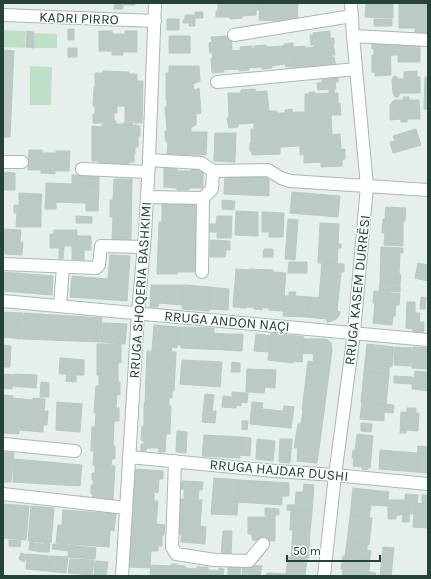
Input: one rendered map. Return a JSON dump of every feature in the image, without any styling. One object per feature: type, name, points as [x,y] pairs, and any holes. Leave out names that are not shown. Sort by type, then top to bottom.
[{"type":"street","name":"RRUGA SHOQERIA BASHKIMI","points":[[122,576],[138,313],[149,166],[155,3]]},
{"type":"street","name":"RRUGA KASEM DURRËSI","points":[[324,576],[335,475],[354,333],[367,186],[351,3]]},
{"type":"street","name":"KADRI PIRRO","points":[[3,15],[155,21]]},
{"type":"street","points":[[234,35],[352,16]]},
{"type":"street","points":[[353,36],[428,40]]},
{"type":"street","points":[[218,82],[356,69]]},
{"type":"street","points":[[3,162],[22,162]]},
{"type":"street","points":[[82,169],[201,163],[213,171],[268,170],[281,178],[290,181],[428,190]]},
{"type":"street","points":[[202,272],[203,198],[212,189],[213,171]]},
{"type":"street","points":[[147,197],[203,198]]},
{"type":"street","points":[[3,264],[96,268],[99,265],[101,246],[144,247]]},
{"type":"street","points":[[60,306],[63,267]]},
{"type":"street","name":"RRUGA ANDON NAÇI","points":[[3,301],[428,340]]},
{"type":"street","points":[[3,444],[75,451]]},
{"type":"street","name":"RRUGA HAJDAR DUSHI","points":[[129,457],[428,484]]},
{"type":"street","points":[[175,461],[172,547],[176,554],[215,560],[250,561],[263,544]]},
{"type":"street","points":[[3,494],[126,508]]},
{"type":"green space","points":[[3,30],[26,31],[25,48],[3,47]]},
{"type":"green space","points":[[35,33],[57,34],[57,48],[34,48]]},
{"type":"green space","points":[[30,66],[52,67],[51,105],[30,105]]},
{"type":"building","points":[[115,3],[135,3],[135,5],[123,5],[123,9],[114,9]]},
{"type":"building","points":[[218,3],[259,3],[259,10],[256,10],[256,15],[242,16],[242,18],[230,19],[230,17],[216,17]]},
{"type":"building","points":[[260,3],[298,3],[297,22],[259,20]]},
{"type":"building","points":[[399,3],[428,3],[428,33],[415,33],[415,28],[399,28]]},
{"type":"building","points":[[366,4],[393,4],[393,18],[365,17]]},
{"type":"building","points":[[195,12],[203,12],[203,18],[195,18],[195,26],[189,26],[189,23],[183,23],[183,20],[185,20],[185,15],[195,15]]},
{"type":"building","points":[[167,19],[179,19],[179,30],[167,30]]},
{"type":"building","points":[[374,19],[392,19],[392,26],[374,26]]},
{"type":"building","points":[[68,29],[74,29],[74,40],[68,40]]},
{"type":"building","points":[[27,31],[34,32],[34,48],[26,47]]},
{"type":"building","points":[[99,31],[112,31],[112,34],[125,34],[125,31],[137,31],[137,52],[123,52],[123,55],[112,55],[112,51],[99,51]]},
{"type":"building","points":[[330,31],[330,38],[334,38],[333,44],[335,55],[332,55],[332,57],[334,57],[336,67],[299,70],[299,67],[295,68],[294,47],[314,47],[314,44],[311,45],[310,35],[313,35],[313,33]]},
{"type":"building","points":[[169,36],[190,36],[190,53],[169,53]]},
{"type":"building","points":[[230,36],[232,51],[241,50],[240,47],[252,46],[252,49],[254,49],[254,46],[284,46],[284,44],[293,43],[295,67],[286,67],[285,64],[272,66],[272,68],[249,68],[249,70],[239,71],[239,69],[223,70],[224,72],[212,73],[211,58],[213,58],[212,52],[210,53],[209,45],[209,43],[212,42],[211,37]]},
{"type":"building","points":[[372,42],[390,42],[391,75],[375,76],[375,72],[372,72],[372,55],[374,55],[374,49],[372,49]]},
{"type":"building","points":[[391,42],[420,44],[420,62],[398,62],[398,55],[391,55]]},
{"type":"building","points":[[68,48],[77,48],[77,57],[68,57]]},
{"type":"building","points":[[3,50],[14,51],[10,137],[3,137]]},
{"type":"building","points":[[169,66],[199,66],[200,81],[193,84],[194,90],[199,88],[201,113],[196,114],[196,125],[191,127],[191,132],[207,132],[206,155],[167,154],[168,142],[166,142],[165,138],[165,131],[167,131],[165,107],[167,107],[166,73],[169,73]]},
{"type":"building","points":[[103,71],[129,72],[129,74],[137,74],[137,81],[143,81],[142,123],[125,121],[125,106],[117,106],[117,113],[114,113],[114,121],[107,121],[107,123],[93,123],[93,114],[95,114],[95,106],[93,106],[95,73],[103,73]]},
{"type":"building","points":[[417,71],[417,77],[420,77],[420,93],[400,93],[398,97],[395,97],[393,93],[392,79],[394,76],[398,79],[404,79],[404,72]]},
{"type":"building","points":[[322,77],[338,78],[338,82],[322,82]]},
{"type":"building","points":[[425,77],[428,77],[428,109],[424,109]]},
{"type":"building","points":[[335,82],[336,89],[318,90],[317,83]]},
{"type":"building","points":[[255,89],[256,92],[267,91],[269,111],[277,111],[277,113],[285,113],[285,110],[292,109],[292,112],[305,112],[305,94],[309,94],[309,92],[315,92],[315,94],[329,93],[329,90],[334,90],[334,93],[338,93],[338,104],[340,103],[341,115],[331,115],[332,135],[340,134],[341,149],[345,149],[345,159],[342,160],[342,166],[321,167],[321,162],[304,163],[304,154],[300,155],[300,146],[280,147],[280,154],[252,155],[252,152],[250,151],[250,143],[251,129],[254,129],[254,123],[238,124],[238,127],[229,128],[227,118],[229,118],[228,93],[241,93],[241,90]]},
{"type":"building","points":[[403,97],[409,97],[409,100],[419,100],[420,119],[407,119],[407,122],[401,122],[401,119],[390,120],[390,105],[394,100],[404,100]]},
{"type":"building","points":[[107,121],[116,121],[116,124],[133,122],[132,125],[140,126],[140,136],[138,136],[138,147],[135,147],[134,162],[129,162],[129,164],[99,164],[99,161],[92,161],[92,126],[102,127],[102,124],[107,124]]},
{"type":"building","points":[[416,129],[421,145],[393,153],[390,142],[395,141],[393,136]]},
{"type":"building","points":[[215,133],[236,133],[235,162],[214,161]]},
{"type":"building","points":[[29,150],[42,150],[42,153],[70,151],[69,171],[55,171],[55,174],[41,173],[41,170],[28,170]]},
{"type":"building","points":[[164,168],[177,168],[177,171],[203,169],[203,188],[177,190],[177,188],[164,187]]},
{"type":"building","points":[[3,172],[15,173],[15,190],[3,190]]},
{"type":"building","points":[[225,174],[257,177],[257,175],[269,176],[269,196],[224,194]]},
{"type":"building","points":[[72,175],[99,176],[99,185],[72,184]]},
{"type":"building","points":[[114,179],[132,179],[131,240],[112,240],[113,217],[110,217],[110,200],[113,200]]},
{"type":"building","points":[[46,183],[99,185],[98,211],[86,211],[86,203],[56,202],[56,209],[45,209]]},
{"type":"building","points":[[292,192],[340,196],[338,217],[290,213]]},
{"type":"building","points":[[19,193],[42,194],[41,203],[19,203]]},
{"type":"building","points":[[222,200],[235,201],[234,210],[222,209]]},
{"type":"building","points":[[19,203],[41,203],[41,227],[16,227],[17,213],[14,213],[14,205],[19,205]]},
{"type":"building","points":[[162,204],[200,205],[198,272],[157,274],[159,222],[162,222]]},
{"type":"building","points":[[386,207],[406,208],[405,221],[403,221],[403,246],[384,245],[385,233],[382,233]]},
{"type":"building","points":[[236,211],[258,212],[258,236],[235,235]]},
{"type":"building","points":[[262,212],[284,213],[283,237],[269,237],[269,232],[262,232]]},
{"type":"building","points":[[76,216],[92,217],[92,223],[76,223]]},
{"type":"building","points":[[217,216],[232,216],[231,238],[217,238],[217,232],[210,232],[210,224],[216,224]]},
{"type":"building","points":[[288,219],[298,220],[295,260],[285,259]]},
{"type":"building","points":[[320,223],[339,224],[338,244],[341,244],[341,248],[338,248],[337,264],[318,263]]},
{"type":"building","points":[[3,229],[21,230],[20,242],[23,242],[22,255],[5,254],[5,251],[3,251]]},
{"type":"building","points":[[54,230],[77,230],[77,236],[91,236],[91,250],[84,250],[84,260],[72,259],[72,246],[64,246],[64,248],[50,248],[50,234],[54,234]]},
{"type":"building","points":[[210,240],[230,241],[230,250],[226,250],[225,257],[210,257]]},
{"type":"building","points":[[381,247],[403,248],[403,253],[400,253],[400,283],[380,282]]},
{"type":"building","points":[[59,248],[64,248],[63,259],[59,259]]},
{"type":"building","points":[[264,249],[273,249],[273,257],[263,257]]},
{"type":"building","points":[[110,255],[130,256],[127,301],[70,297],[72,276],[108,279]]},
{"type":"building","points":[[289,262],[307,262],[307,273],[288,273]]},
{"type":"building","points":[[322,263],[344,264],[344,272],[341,272],[337,311],[340,312],[339,316],[332,321],[327,322],[327,319],[306,317],[307,309],[309,309],[310,297],[319,298]]},
{"type":"building","points":[[418,263],[428,265],[428,281],[415,278]]},
{"type":"building","points":[[236,269],[273,270],[273,272],[286,273],[283,311],[269,310],[269,308],[262,308],[262,310],[254,309],[254,307],[233,307]]},
{"type":"building","points":[[3,272],[53,276],[52,295],[3,291]]},
{"type":"building","points":[[380,282],[400,283],[400,292],[379,291]]},
{"type":"building","points":[[151,285],[184,285],[182,305],[159,303],[158,307],[150,307]]},
{"type":"building","points":[[184,285],[210,287],[209,311],[182,309]]},
{"type":"building","points":[[210,287],[229,289],[228,310],[209,309]]},
{"type":"building","points":[[374,291],[400,294],[399,305],[396,305],[392,325],[373,323],[375,303],[373,303]]},
{"type":"building","points":[[289,292],[296,292],[295,296],[310,297],[309,309],[307,309],[306,317],[283,316],[284,296],[289,296]]},
{"type":"building","points":[[421,297],[426,298],[425,309],[420,309]]},
{"type":"building","points":[[407,302],[415,302],[415,313],[420,313],[419,322],[424,322],[424,332],[413,332],[413,329],[406,328]]},
{"type":"building","points":[[3,312],[23,313],[21,339],[3,337]]},
{"type":"building","points":[[24,313],[102,318],[100,342],[22,339]]},
{"type":"building","points":[[103,323],[127,324],[125,344],[101,342]]},
{"type":"building","points":[[154,325],[178,327],[177,348],[172,347],[171,352],[152,351]]},
{"type":"building","points":[[178,327],[214,328],[214,333],[225,334],[225,350],[181,348],[181,345],[177,345]]},
{"type":"building","points":[[271,333],[304,337],[302,362],[293,361],[293,363],[268,360]]},
{"type":"building","points":[[225,334],[243,334],[242,351],[225,350]]},
{"type":"building","points":[[256,334],[271,336],[269,352],[254,351]]},
{"type":"building","points":[[304,339],[326,339],[331,343],[332,350],[324,412],[302,410],[308,361],[313,362],[314,354],[303,353]]},
{"type":"building","points":[[97,344],[121,344],[121,363],[97,362]]},
{"type":"building","points":[[367,344],[394,347],[392,367],[389,366],[389,374],[364,372]]},
{"type":"building","points":[[3,345],[11,346],[10,367],[3,367]]},
{"type":"building","points":[[395,347],[412,348],[411,366],[394,365]]},
{"type":"building","points":[[413,347],[428,348],[428,369],[412,368]]},
{"type":"building","points":[[147,351],[176,352],[174,391],[172,391],[172,398],[169,398],[169,406],[171,406],[170,434],[166,434],[165,452],[159,452],[159,448],[147,448],[146,451],[141,451],[141,444],[144,444],[144,441],[141,440],[142,426],[144,426]]},
{"type":"building","points":[[60,358],[84,360],[84,375],[76,375],[76,382],[66,381],[67,374],[59,374]]},
{"type":"building","points":[[182,360],[222,362],[220,387],[180,384]]},
{"type":"building","points":[[97,362],[118,362],[118,382],[120,382],[120,395],[117,394],[116,408],[119,408],[119,421],[114,421],[113,446],[115,446],[115,459],[112,459],[111,465],[93,465],[94,451],[91,451],[92,427],[95,427],[96,413],[94,413],[96,386],[99,386]]},
{"type":"building","points":[[232,362],[240,363],[240,372],[231,372]]},
{"type":"building","points":[[247,369],[276,370],[275,388],[265,387],[264,393],[246,392]]},
{"type":"building","points":[[415,371],[428,372],[428,391],[412,389]]},
{"type":"building","points":[[364,372],[389,374],[386,405],[361,402]]},
{"type":"building","points":[[3,374],[13,375],[12,389],[3,388]]},
{"type":"building","points":[[14,374],[37,375],[36,388],[13,386]]},
{"type":"building","points":[[394,376],[412,377],[412,384],[394,383]]},
{"type":"building","points":[[41,382],[49,383],[49,397],[40,397]]},
{"type":"building","points":[[232,392],[248,393],[247,403],[241,402],[241,406],[236,405],[236,408],[222,407],[223,396],[232,397]]},
{"type":"building","points":[[205,394],[214,395],[212,411],[216,411],[215,423],[202,422]]},
{"type":"building","points":[[3,395],[13,396],[12,398],[33,400],[33,398],[45,399],[44,411],[48,411],[47,425],[43,425],[43,432],[19,430],[19,434],[3,433]]},
{"type":"building","points":[[57,402],[82,404],[80,432],[56,430]]},
{"type":"building","points":[[252,402],[263,403],[262,409],[283,411],[284,406],[294,407],[291,428],[250,424]]},
{"type":"building","points":[[362,402],[394,405],[393,413],[384,412],[384,421],[360,419]]},
{"type":"building","points":[[407,408],[416,408],[416,413],[419,413],[418,431],[406,430],[406,433],[400,433],[401,412],[407,412]]},
{"type":"building","points":[[303,410],[324,412],[317,463],[297,461],[298,448],[294,448],[298,424],[301,424]]},
{"type":"building","points":[[242,421],[248,421],[247,430],[242,429]]},
{"type":"building","points":[[361,423],[372,424],[371,432],[361,431]]},
{"type":"building","points":[[177,431],[187,432],[186,453],[176,452]]},
{"type":"building","points":[[357,434],[373,436],[370,468],[367,468],[367,470],[362,469],[362,467],[353,466],[353,450],[355,451]]},
{"type":"building","points":[[204,435],[241,437],[240,458],[202,456]]},
{"type":"building","points":[[241,437],[251,438],[250,456],[240,455]]},
{"type":"building","points":[[257,439],[275,441],[273,461],[256,459]]},
{"type":"building","points":[[280,439],[292,439],[290,463],[279,462]]},
{"type":"building","points":[[418,446],[427,447],[426,453],[428,453],[428,473],[416,472]]},
{"type":"building","points":[[380,450],[417,453],[416,472],[379,469]]},
{"type":"building","points":[[3,452],[14,453],[11,482],[3,482]]},
{"type":"building","points":[[14,459],[82,465],[80,486],[13,482]]},
{"type":"building","points":[[95,465],[115,466],[113,502],[92,501],[93,494],[91,494],[91,485],[93,485],[94,480],[92,480],[92,473],[95,473]]},
{"type":"building","points":[[135,469],[163,471],[163,479],[159,479],[158,493],[154,492],[154,501],[158,501],[156,524],[165,525],[164,535],[162,535],[162,546],[158,546],[158,551],[151,551],[150,568],[129,567]]},
{"type":"building","points":[[214,478],[240,480],[237,515],[211,514]]},
{"type":"building","points":[[240,480],[289,483],[289,496],[282,496],[282,505],[238,502]]},
{"type":"building","points":[[182,481],[203,482],[202,490],[199,490],[198,500],[202,500],[200,526],[206,527],[205,544],[181,542],[182,534],[179,534],[179,512],[180,499],[184,499],[184,489],[181,489]]},
{"type":"building","points":[[304,484],[314,485],[312,512],[287,510],[287,505],[295,505],[296,492],[303,492]]},
{"type":"building","points":[[353,488],[389,492],[387,506],[371,505],[369,518],[350,516]]},
{"type":"building","points":[[405,494],[418,495],[417,503],[415,503],[414,514],[409,514],[410,500],[405,500]]},
{"type":"building","points":[[422,495],[428,495],[428,504],[422,503]]},
{"type":"building","points":[[388,500],[410,500],[409,522],[402,522],[403,515],[396,515],[396,519],[388,519]]},
{"type":"building","points":[[415,503],[428,504],[428,528],[413,527]]},
{"type":"building","points":[[3,504],[29,506],[26,540],[3,538]]},
{"type":"building","points":[[31,506],[54,508],[51,543],[28,541]]},
{"type":"building","points":[[265,508],[279,509],[279,515],[265,515]]},
{"type":"building","points":[[63,510],[116,514],[114,531],[110,530],[109,547],[56,543],[58,525],[62,525]]},
{"type":"building","points":[[291,510],[312,512],[310,531],[290,530]]},
{"type":"building","points":[[267,515],[275,515],[275,541],[252,540],[252,534],[248,534],[248,517],[267,517]]},
{"type":"building","points":[[350,516],[372,518],[369,545],[347,542]]},
{"type":"building","points":[[293,530],[310,531],[309,558],[291,557]]},
{"type":"building","points":[[223,531],[232,531],[231,556],[221,556]]},
{"type":"building","points":[[9,540],[21,541],[20,547],[9,546]]},
{"type":"building","points":[[30,542],[36,543],[35,551],[29,550]]},
{"type":"building","points":[[347,542],[367,544],[367,550],[371,551],[370,559],[345,556]]},
{"type":"building","points":[[37,543],[43,544],[42,552],[36,551]]},
{"type":"building","points":[[44,543],[50,544],[49,552],[43,552]]},
{"type":"building","points":[[53,544],[68,545],[68,551],[52,549]]},
{"type":"building","points":[[69,545],[96,548],[95,559],[68,557]]},
{"type":"building","points":[[383,547],[394,548],[391,576],[380,576]]},
{"type":"building","points":[[21,553],[27,555],[24,562],[19,559]]},
{"type":"building","points":[[27,554],[49,556],[48,571],[26,569]]},
{"type":"building","points":[[50,556],[68,557],[66,573],[48,571]]},
{"type":"building","points":[[343,556],[370,559],[369,572],[341,569]]},
{"type":"building","points":[[288,557],[307,559],[305,576],[266,576],[267,573],[286,574]]},
{"type":"building","points":[[70,559],[94,560],[92,575],[68,573]]},
{"type":"building","points":[[95,561],[108,562],[106,576],[94,576]]},
{"type":"building","points":[[171,564],[177,564],[177,567],[178,565],[185,566],[185,568],[197,569],[197,567],[208,567],[208,570],[219,571],[219,568],[224,569],[223,576],[150,576],[151,565],[171,566]]},
{"type":"building","points":[[243,564],[262,566],[260,576],[242,576]]},
{"type":"building","points":[[228,566],[241,567],[240,576],[228,576]]},
{"type":"building","points":[[343,570],[360,571],[359,576],[342,576]]},
{"type":"building","points":[[360,571],[376,573],[375,576],[359,576]]}]
